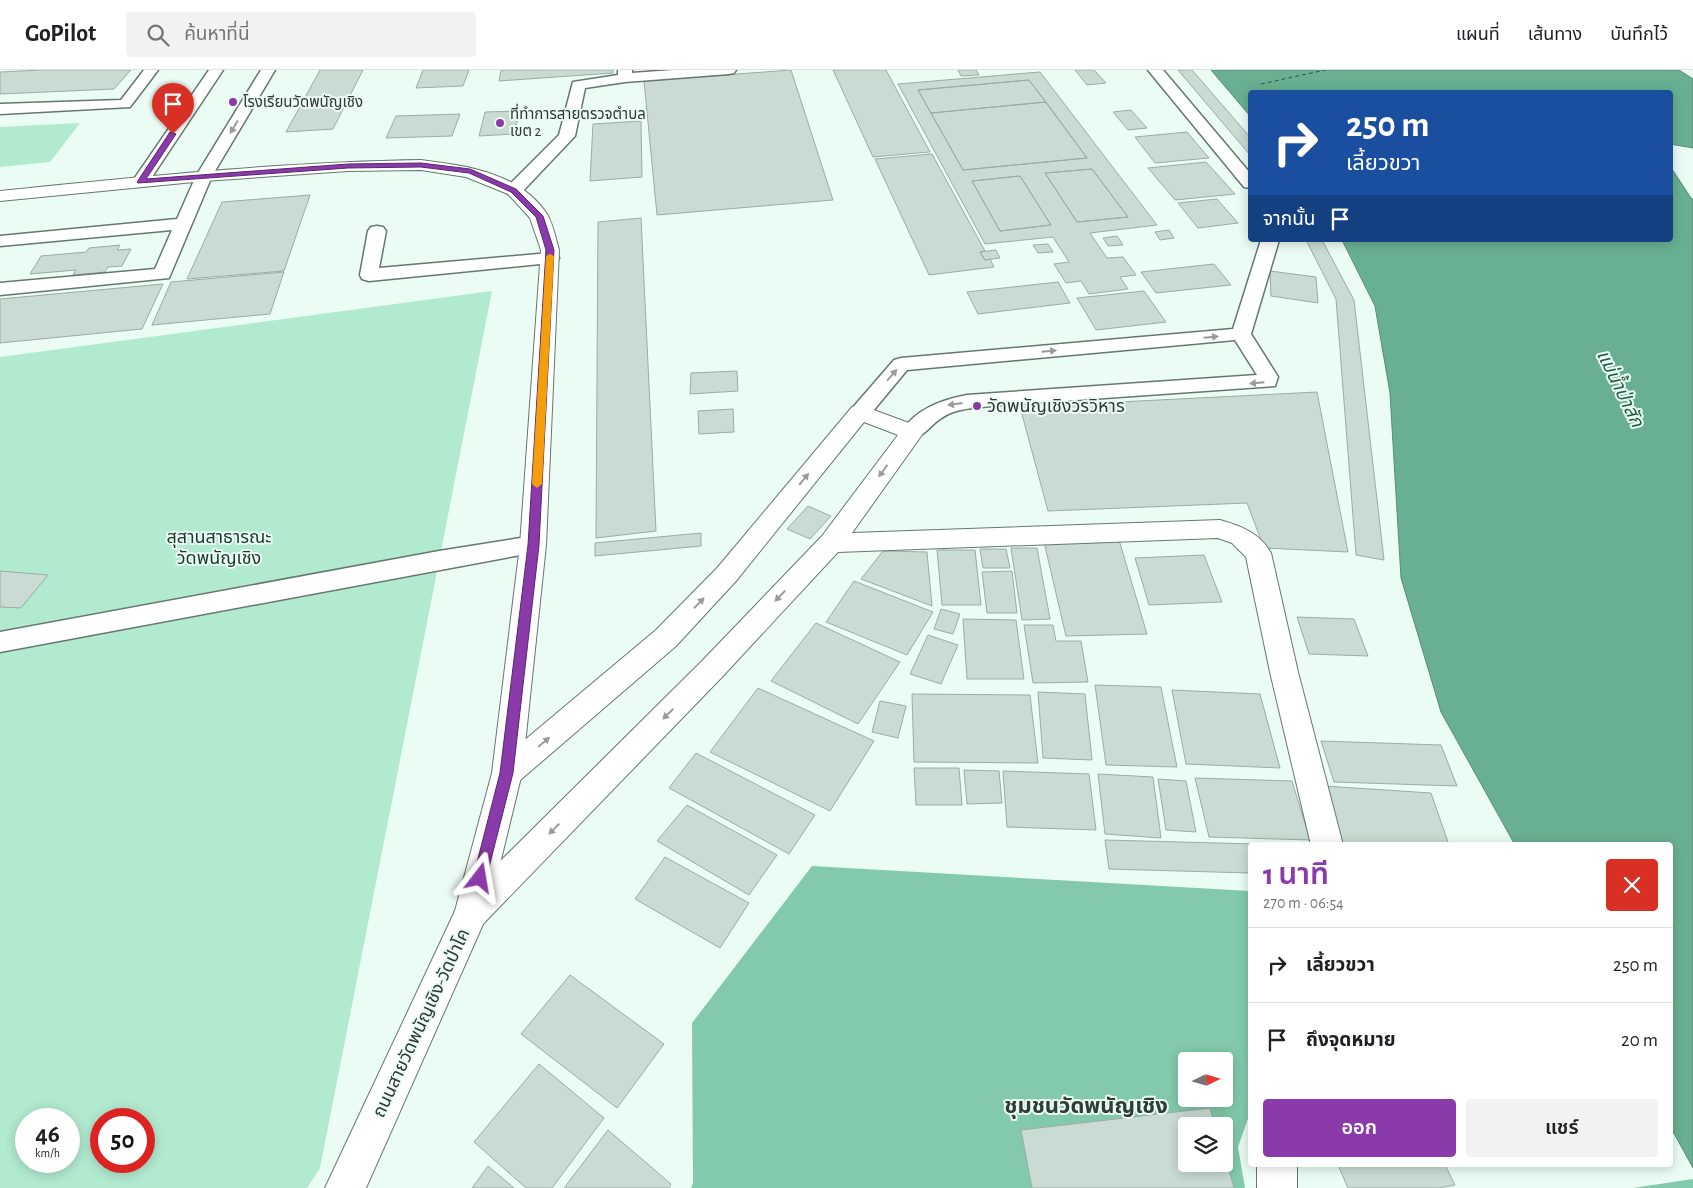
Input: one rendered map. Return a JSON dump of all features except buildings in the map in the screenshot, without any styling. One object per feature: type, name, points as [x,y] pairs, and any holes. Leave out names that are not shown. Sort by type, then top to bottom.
[{"type":"main road","name":"ถนนสายวัดพนัญเชิง-วัดป่าโค","points":[[0,196],[204,176],[348,166],[421,165],[470,172],[514,190],[539,216],[550,250],[550,258],[533,545],[507,773],[471,913],[345,1188]]},
{"type":"main road","points":[[471,913],[712,669],[831,543],[912,432],[860,412],[727,574],[666,638],[507,773]]},
{"type":"main road","points":[[831,543],[1220,529],[1241,537],[1258,552],[1284,672],[1326,842]]},
{"type":"main road","points":[[1277,1167],[1277,1188]]},
{"type":"lane","points":[[0,109],[125,104],[151,70]]},
{"type":"lane","points":[[140,182],[216,70]]},
{"type":"lane","points":[[0,290],[162,274],[204,176],[268,70]]},
{"type":"lane","points":[[514,190],[567,136],[578,85],[625,74],[729,70]]},
{"type":"lane","points":[[1155,70],[1248,181]]},
{"type":"lane","points":[[0,241],[184,224]]},
{"type":"lane","points":[[377,231],[369,275],[550,258]]},
{"type":"lane","points":[[912,432],[926,416],[947,405],[992,399],[1268,381],[1241,334],[1269,242]]},
{"type":"lane","points":[[860,412],[901,364],[1241,334]]},
{"type":"lane","points":[[0,642],[439,560],[533,545]]},
{"type":"green space","points":[[80,123],[50,162],[0,167],[0,127]]},
{"type":"green space","name":"สุสานสาธารณะ วัดพนัญเชิง","points":[[492,291],[320,1168],[307,1188],[0,1188],[0,357]]},
{"type":"shaded area","points":[[812,866],[1248,891],[1248,1119],[1238,1147],[1245,1188],[691,1188],[693,1183],[692,1023]]},
{"type":"shaded area","points":[[1693,1179],[1693,1188],[1633,1188]]},
{"type":"water","points":[[1211,70],[1679,70],[1693,79],[1693,148],[1673,145],[1673,90],[1248,90],[1248,114]]},
{"type":"water","name":"แม่น้ำป่าสัก","points":[[1673,171],[1693,199],[1693,1168],[1673,1131],[1673,842],[1513,842],[1441,712],[1401,578],[1390,393],[1375,306],[1343,242],[1673,242]]},
{"type":"ferry route","points":[[1261,84],[1325,70]]},
{"type":"slow traffic","points":[[537,484],[550,256]]},
{"type":"place","name":"โรงเรียนวัดพนัญเชิง","points":[[233,102]]},
{"type":"place","name":"ที่ทำการสายตรวจตำบล เขต 2","points":[[500,123]]},
{"type":"place","name":"วัดพนัญเชิงวรวิหาร","points":[[977,406]]},
{"type":"district","name":"ชุมชนวัดพนัญเชิง","points":[[1086,1105]]},
{"type":"route","points":[[173,134],[140,182],[348,166],[421,165],[470,172],[514,190],[539,216],[550,250],[533,545],[507,773],[480,878]]}]
